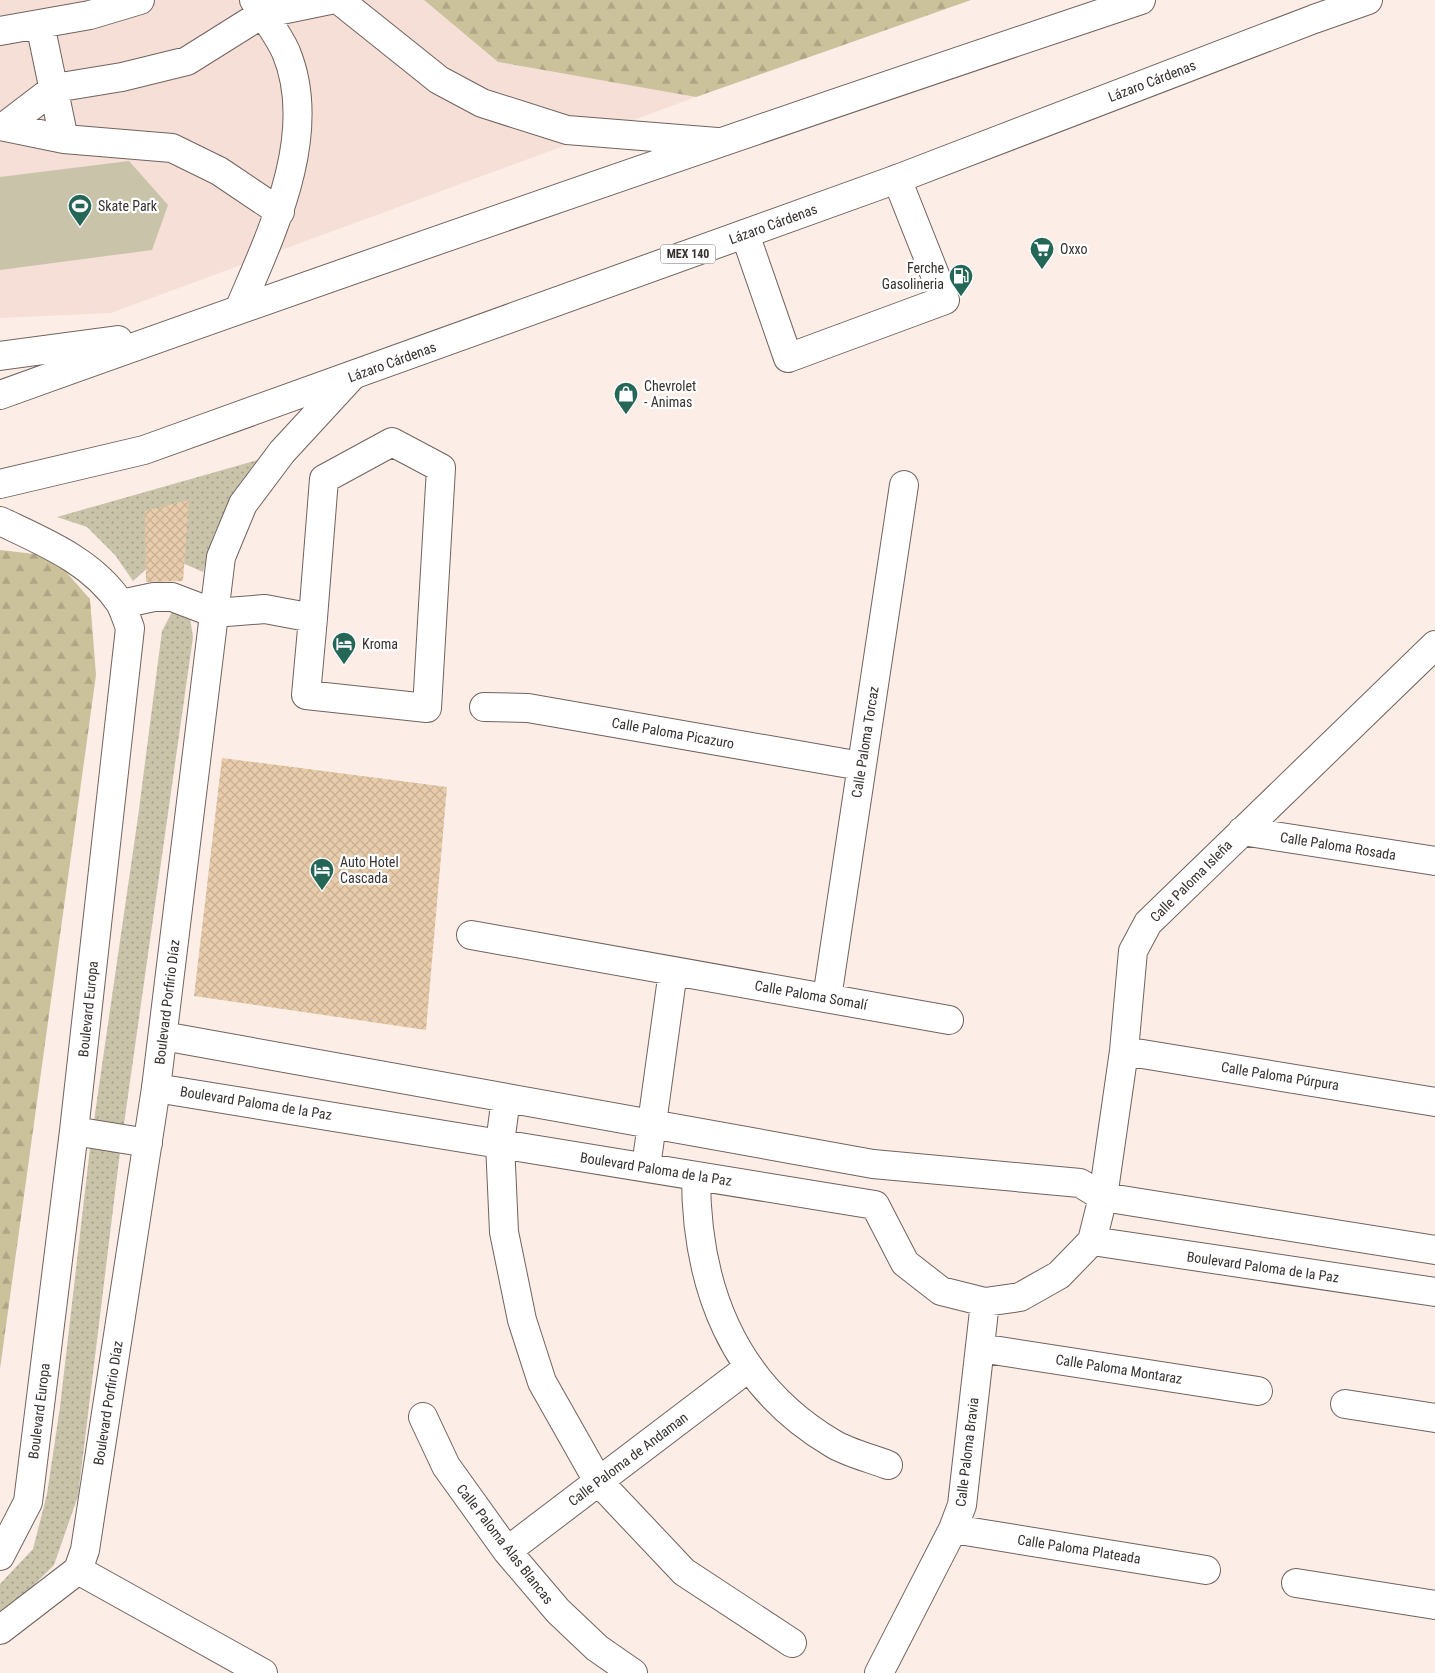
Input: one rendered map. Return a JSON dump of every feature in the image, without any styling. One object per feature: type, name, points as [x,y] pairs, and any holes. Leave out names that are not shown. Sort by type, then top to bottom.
[{"type":"main road","points":[[0,30],[90,15],[140,0]]},
{"type":"main road","points":[[2,126],[55,88],[122,77],[187,61],[258,7],[330,0]]},
{"type":"main road","points":[[339,0],[439,80],[482,103],[567,130],[717,142]]},
{"type":"main road","points":[[0,394],[240,307],[717,142],[1141,0]]},
{"type":"main road","name":"Lázaro Cárdenas","points":[[0,484],[144,450],[898,179],[1314,18],[1368,0]]},
{"type":"main road","points":[[240,307],[280,212],[294,155],[297,97],[286,52],[258,7]]},
{"type":"main road","points":[[40,24],[55,88],[64,139]]},
{"type":"main road","points":[[2,126],[64,139],[172,148],[219,171],[280,212]]},
{"type":"main road","points":[[745,234],[788,358],[945,300],[898,179]]},
{"type":"main road","points":[[0,356],[172,333]]},
{"type":"main road","name":"Boulevard Porfirio Díaz","points":[[78,1570],[85,1550],[156,1088],[221,558],[244,504],[282,452],[352,376]]},
{"type":"main road","points":[[392,442],[441,468],[427,708],[306,694],[313,618],[324,479],[392,442]]},
{"type":"main road","name":"Calle Paloma Torcaz","points":[[827,998],[904,485]]},
{"type":"main road","name":"Boulevard Europa","points":[[0,521],[58,548],[100,578],[121,604],[130,628],[74,1131],[28,1502],[0,1556]]},
{"type":"main road","points":[[121,604],[154,597],[172,597],[214,613],[265,609],[313,618]]},
{"type":"main road","name":"Calle Paloma Isleña","points":[[1103,1197],[1124,1051],[1133,951],[1148,924],[1435,645]]},
{"type":"main road","name":"Calle Paloma Picazuro","points":[[484,708],[528,708],[862,766]]},
{"type":"main road","name":"Calle Paloma Rosada","points":[[1242,831],[1435,861]]},
{"type":"main road","name":"Calle Paloma Somalí","points":[[472,935],[949,1020]]},
{"type":"main road","points":[[646,1167],[673,971]]},
{"type":"main road","points":[[163,1036],[873,1164],[1080,1183],[1103,1197],[1435,1250]]},
{"type":"main road","name":"Calle Paloma Púrpura","points":[[1124,1051],[1435,1102]]},
{"type":"main road","name":"Boulevard Paloma de la Paz","points":[[156,1088],[875,1205],[905,1263],[941,1291],[985,1302],[1020,1297],[1052,1280],[1092,1241],[1435,1292]]},
{"type":"main road","points":[[506,1098],[500,1143],[504,1232],[522,1320],[542,1382],[598,1482],[684,1572],[792,1643]]},
{"type":"main road","points":[[74,1131],[148,1143]]},
{"type":"main road","points":[[696,1176],[696,1206],[705,1271],[720,1315],[748,1368],[793,1415],[833,1443],[888,1465]]},
{"type":"main road","points":[[1092,1241],[1103,1197]]},
{"type":"main road","name":"Calle Paloma Bravia","points":[[879,1673],[954,1530],[962,1505],[985,1302]]},
{"type":"main road","name":"Calle Paloma Montaraz","points":[[980,1348],[1258,1391]]},
{"type":"main road","name":"Calle Paloma de Andaman","points":[[507,1550],[748,1368]]},
{"type":"main road","points":[[1345,1404],[1435,1418]]},
{"type":"main road","name":"Calle Paloma Alas Blancas","points":[[422,1417],[446,1466],[507,1550],[558,1611],[597,1648],[633,1673]]},
{"type":"main road","name":"Calle Paloma Plateada","points":[[954,1530],[1206,1570]]},
{"type":"main road","points":[[0,1630],[78,1570],[263,1673]]},
{"type":"main road","points":[[1296,1583],[1435,1605]]},
{"type":"shaded area","points":[[0,0],[424,0],[498,62],[696,97],[111,313],[0,318]]},
{"type":"shaded area","name":"Skate Park","points":[[129,161],[168,205],[152,250],[0,270],[0,177]]},
{"type":"shaded area","points":[[261,459],[236,491],[214,534],[203,572],[178,561],[153,563],[133,581],[115,555],[87,527],[57,517]]},
{"type":"shaded area","points":[[172,612],[190,618],[193,637],[120,1152],[78,1496],[54,1565],[0,1619],[0,1584],[33,1549],[47,1494],[60,1407],[90,1148],[138,817],[162,631]]},
{"type":"green space","points":[[424,0],[971,0],[696,97],[498,62]]},
{"type":"green space","points":[[0,550],[52,556],[90,599],[96,675],[0,1369]]},
{"type":"building","points":[[189,500],[183,581],[146,582],[145,511]]},
{"type":"building","name":"Auto Hotel Cascada","points":[[222,758],[447,787],[426,1030],[194,996]]},
{"type":"place","name":"Skate Park","points":[[80,227]]},
{"type":"place","name":"Oxxo","points":[[1042,270]]},
{"type":"place","name":"Ferche Gasolineria","points":[[961,297]]},
{"type":"place","name":"Chevrolet - Animas","points":[[626,415]]},
{"type":"place","name":"Kroma","points":[[344,665]]},
{"type":"place","name":"Auto Hotel Cascada","points":[[322,891]]}]
